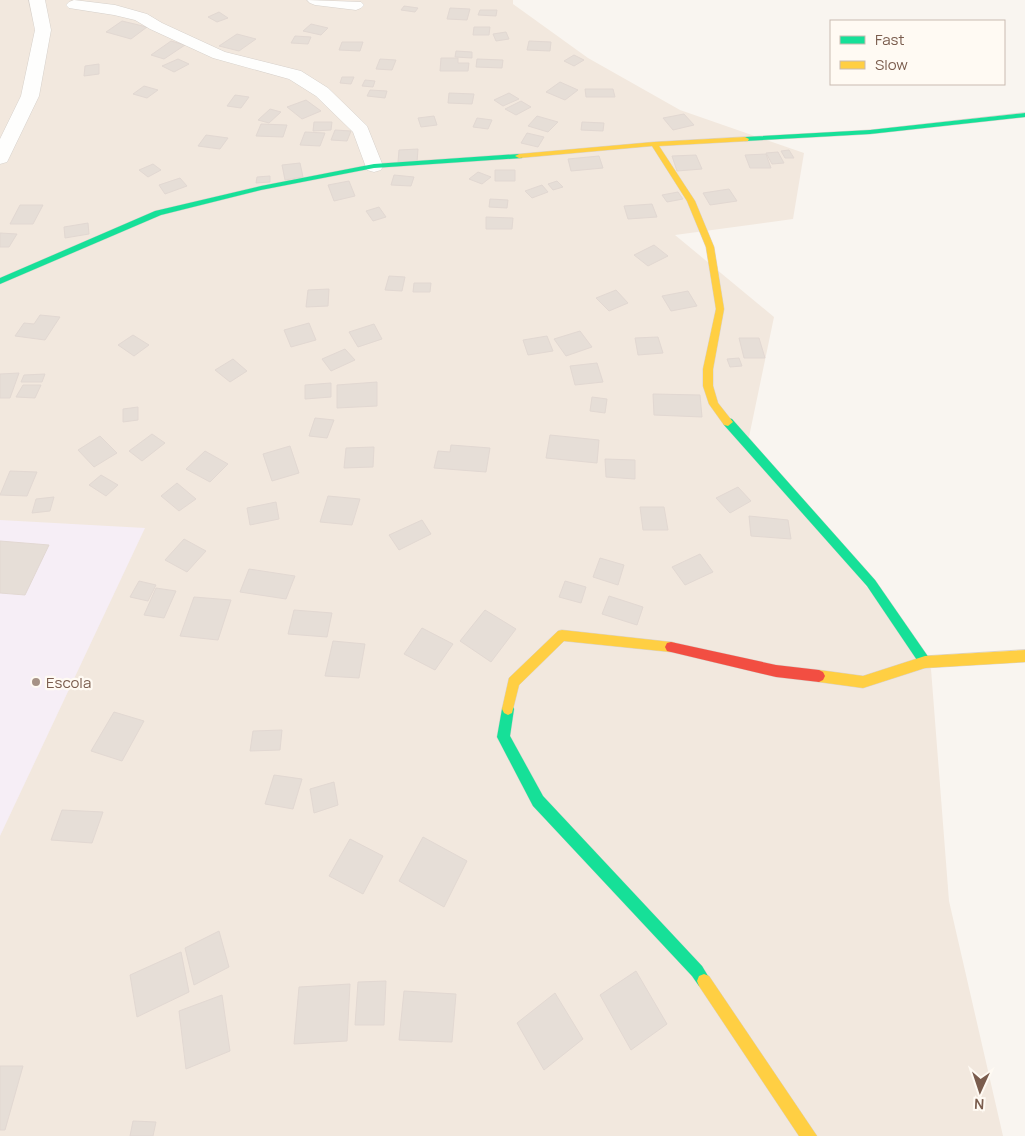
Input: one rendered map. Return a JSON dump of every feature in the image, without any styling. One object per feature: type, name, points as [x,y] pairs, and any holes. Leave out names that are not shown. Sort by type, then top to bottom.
[{"type":"street","points":[[0,158],[30,96],[43,30],[37,0]]},
{"type":"street","points":[[315,0],[356,5]]},
{"type":"street","points":[[43,30],[77,2],[141,17],[156,26],[219,55],[295,75],[322,92],[361,130],[374,166]]},
{"type":"street","points":[[0,281],[158,213],[261,188],[374,166],[445,162],[654,144],[870,132],[1025,115]]},
{"type":"street","points":[[654,144],[691,201],[710,247],[720,309],[708,369],[708,386],[714,404],[741,439],[871,583],[925,662]]},
{"type":"street","points":[[810,1136],[697,970],[538,801],[503,736],[513,682],[562,635],[676,647],[776,671],[863,682],[925,662],[1025,656]]},
{"type":"shaded area","points":[[0,0],[513,0],[513,4],[588,58],[680,110],[804,153],[793,219],[675,235],[774,317],[749,437],[931,669],[949,901],[1003,1136],[0,1136]]},
{"type":"shaded area","name":"Escola","points":[[0,520],[145,528],[0,836]]},
{"type":"building","points":[[404,6],[418,8],[415,12],[401,10]]},
{"type":"building","points":[[450,8],[470,9],[467,20],[447,19]]},
{"type":"building","points":[[480,10],[497,10],[496,16],[478,15]]},
{"type":"building","points":[[219,12],[228,18],[217,22],[208,17]]},
{"type":"building","points":[[122,21],[147,27],[131,39],[106,32]]},
{"type":"building","points":[[311,24],[328,28],[321,35],[303,31]]},
{"type":"building","points":[[474,27],[490,27],[489,35],[473,35]]},
{"type":"building","points":[[506,32],[509,39],[496,41],[493,34]]},
{"type":"building","points":[[237,34],[256,39],[239,51],[219,46]]},
{"type":"building","points":[[295,36],[311,37],[308,44],[291,43]]},
{"type":"building","points":[[171,41],[185,45],[164,59],[151,55]]},
{"type":"building","points":[[529,41],[551,42],[550,51],[527,50]]},
{"type":"building","points":[[342,42],[363,42],[360,51],[339,50]]},
{"type":"building","points":[[456,51],[472,52],[472,58],[455,57]]},
{"type":"building","points":[[574,55],[584,60],[574,66],[564,61]]},
{"type":"building","points":[[441,58],[458,58],[458,63],[469,63],[468,71],[440,71]]},
{"type":"building","points":[[178,59],[189,64],[174,72],[162,66]]},
{"type":"building","points":[[380,59],[396,60],[392,70],[376,69]]},
{"type":"building","points":[[477,59],[503,60],[502,68],[476,67]]},
{"type":"building","points":[[99,64],[99,74],[84,76],[85,66]]},
{"type":"building","points":[[342,77],[354,77],[351,84],[340,83]]},
{"type":"building","points":[[365,80],[375,81],[373,87],[362,86]]},
{"type":"building","points":[[560,82],[578,90],[565,100],[546,92]]},
{"type":"building","points":[[144,86],[158,90],[147,98],[133,94]]},
{"type":"building","points":[[585,89],[613,89],[615,97],[586,97]]},
{"type":"building","points":[[370,90],[387,91],[385,98],[367,96]]},
{"type":"building","points":[[449,93],[474,94],[472,104],[448,103]]},
{"type":"building","points":[[509,93],[519,99],[503,106],[494,100]]},
{"type":"building","points":[[235,95],[249,97],[241,108],[227,106]]},
{"type":"building","points":[[306,100],[321,111],[302,119],[287,107]]},
{"type":"building","points":[[521,101],[531,107],[516,115],[505,109]]},
{"type":"building","points":[[270,109],[281,112],[269,123],[258,120]]},
{"type":"building","points":[[684,114],[694,125],[673,130],[663,118]]},
{"type":"building","points":[[434,116],[437,125],[421,127],[418,118]]},
{"type":"building","points":[[537,116],[558,122],[548,132],[528,126]]},
{"type":"building","points":[[477,118],[492,120],[488,129],[473,127]]},
{"type":"building","points":[[314,122],[332,122],[331,130],[313,131]]},
{"type":"building","points":[[582,122],[604,123],[603,131],[581,130]]},
{"type":"building","points":[[261,124],[287,125],[283,137],[256,136]]},
{"type":"building","points":[[335,130],[351,131],[347,141],[331,140]]},
{"type":"building","points":[[305,132],[325,133],[320,146],[300,145]]},
{"type":"building","points":[[527,133],[544,137],[538,147],[521,143]]},
{"type":"building","points":[[206,135],[228,138],[220,149],[198,146]]},
{"type":"building","points":[[418,149],[417,162],[398,162],[399,150]]},
{"type":"building","points":[[789,150],[794,158],[785,158],[781,151]]},
{"type":"building","points":[[778,152],[784,163],[772,164],[766,153]]},
{"type":"building","points":[[766,154],[771,168],[750,168],[745,155]]},
{"type":"building","points":[[696,155],[702,169],[677,171],[672,156]]},
{"type":"building","points":[[599,156],[603,168],[571,171],[568,159]]},
{"type":"building","points":[[300,163],[303,177],[285,180],[282,165]]},
{"type":"building","points":[[153,164],[161,170],[148,177],[139,170]]},
{"type":"building","points":[[495,170],[515,170],[515,181],[495,181]]},
{"type":"building","points":[[478,172],[491,177],[482,184],[469,179]]},
{"type":"building","points":[[394,175],[414,177],[411,186],[391,185]]},
{"type":"building","points":[[270,176],[270,182],[256,183],[257,177]]},
{"type":"building","points":[[180,178],[187,186],[165,194],[159,185]]},
{"type":"building","points":[[349,181],[355,196],[334,201],[328,185]]},
{"type":"building","points":[[557,181],[563,187],[553,190],[548,184]]},
{"type":"building","points":[[542,185],[548,192],[532,198],[525,191]]},
{"type":"building","points":[[729,189],[737,201],[710,205],[703,193]]},
{"type":"building","points":[[678,192],[683,199],[667,202],[662,195]]},
{"type":"building","points":[[490,199],[508,200],[507,208],[489,207]]},
{"type":"building","points":[[652,204],[657,217],[628,219],[624,206]]},
{"type":"building","points":[[20,205],[43,205],[33,224],[10,224]]},
{"type":"building","points":[[379,207],[386,217],[373,221],[366,211]]},
{"type":"building","points":[[486,217],[513,218],[512,229],[486,229]]},
{"type":"building","points":[[88,223],[89,234],[65,238],[64,227]]},
{"type":"building","points":[[0,233],[17,234],[9,247],[0,247]]},
{"type":"building","points":[[654,245],[668,256],[648,266],[634,255]]},
{"type":"building","points":[[389,276],[405,277],[402,291],[385,290]]},
{"type":"building","points":[[414,283],[431,283],[430,292],[413,292]]},
{"type":"building","points":[[329,289],[328,306],[306,307],[308,290]]},
{"type":"building","points":[[616,290],[628,303],[609,311],[596,298]]},
{"type":"building","points":[[688,291],[697,306],[671,311],[662,296]]},
{"type":"building","points":[[40,315],[60,317],[45,340],[15,336],[24,323],[34,324]]},
{"type":"building","points":[[309,323],[316,340],[291,347],[284,330]]},
{"type":"building","points":[[374,324],[382,339],[358,347],[349,332]]},
{"type":"building","points":[[580,331],[592,347],[566,356],[554,339]]},
{"type":"building","points":[[133,335],[149,345],[134,356],[118,345]]},
{"type":"building","points":[[547,336],[553,351],[528,355],[523,340]]},
{"type":"building","points":[[658,337],[663,353],[638,355],[635,338]]},
{"type":"building","points":[[739,338],[759,338],[765,358],[744,358]]},
{"type":"building","points":[[345,349],[355,360],[331,371],[322,359]]},
{"type":"building","points":[[739,358],[742,366],[730,367],[727,359]]},
{"type":"building","points":[[233,359],[247,371],[230,382],[215,370]]},
{"type":"building","points":[[597,363],[603,382],[575,385],[570,366]]},
{"type":"building","points":[[19,373],[10,398],[0,398],[0,374]]},
{"type":"building","points":[[45,374],[42,382],[21,382],[24,375]]},
{"type":"building","points":[[377,382],[377,406],[337,408],[337,385]]},
{"type":"building","points":[[331,383],[331,397],[305,399],[305,385]]},
{"type":"building","points":[[23,385],[41,385],[35,398],[16,397]]},
{"type":"building","points":[[653,394],[700,395],[702,417],[654,415]]},
{"type":"building","points":[[592,397],[607,399],[605,413],[590,411]]},
{"type":"building","points":[[138,407],[138,420],[123,422],[123,409]]},
{"type":"building","points":[[315,418],[334,420],[327,438],[309,436]]},
{"type":"building","points":[[152,434],[165,443],[142,461],[129,451]]},
{"type":"building","points":[[550,435],[599,440],[597,463],[546,458]]},
{"type":"building","points":[[100,436],[117,453],[94,467],[78,450]]},
{"type":"building","points":[[451,445],[490,448],[486,472],[434,468],[438,451],[450,452]]},
{"type":"building","points":[[290,446],[299,473],[272,481],[263,454]]},
{"type":"building","points":[[374,447],[373,467],[344,468],[346,448]]},
{"type":"building","points":[[205,451],[228,464],[210,482],[186,469]]},
{"type":"building","points":[[605,459],[635,460],[635,479],[606,477]]},
{"type":"building","points":[[10,471],[37,472],[27,496],[0,495]]},
{"type":"building","points":[[101,475],[118,485],[106,496],[89,485]]},
{"type":"building","points":[[177,483],[196,499],[179,511],[161,496]]},
{"type":"building","points":[[738,487],[751,501],[730,513],[716,498]]},
{"type":"building","points":[[328,496],[360,499],[352,525],[320,522]]},
{"type":"building","points":[[54,497],[50,511],[32,513],[36,499]]},
{"type":"building","points":[[276,502],[279,519],[250,525],[247,508]]},
{"type":"building","points":[[640,507],[664,507],[668,530],[643,530]]},
{"type":"building","points":[[749,516],[788,520],[791,539],[751,536]]},
{"type":"building","points":[[422,520],[431,534],[399,550],[389,535]]},
{"type":"building","points":[[184,539],[206,551],[187,572],[165,560]]},
{"type":"building","points":[[0,541],[49,545],[25,595],[0,593]]},
{"type":"building","points":[[700,554],[713,572],[685,585],[672,567]]},
{"type":"building","points":[[600,558],[624,565],[618,585],[593,577]]},
{"type":"building","points":[[249,569],[295,576],[286,599],[240,592]]},
{"type":"building","points":[[139,581],[156,585],[148,601],[130,597]]},
{"type":"building","points":[[565,581],[586,587],[581,603],[559,597]]},
{"type":"building","points":[[156,588],[176,591],[164,618],[144,615]]},
{"type":"building","points":[[609,596],[643,607],[637,625],[602,614]]},
{"type":"building","points":[[194,597],[231,600],[218,640],[180,636]]},
{"type":"building","points":[[294,610],[332,613],[327,637],[288,634]]},
{"type":"building","points":[[485,610],[516,629],[491,662],[460,641]]},
{"type":"building","points":[[422,628],[453,644],[435,670],[404,654]]},
{"type":"building","points":[[333,641],[365,644],[359,678],[325,676]]},
{"type":"building","points":[[114,712],[144,721],[122,761],[91,751]]},
{"type":"building","points":[[282,730],[280,750],[250,751],[253,731]]},
{"type":"building","points":[[274,775],[302,779],[293,809],[265,804]]},
{"type":"building","points":[[334,782],[338,805],[314,813],[310,789]]},
{"type":"building","points":[[62,810],[103,812],[92,843],[51,840]]},
{"type":"building","points":[[423,837],[467,861],[444,907],[399,881]]},
{"type":"building","points":[[350,839],[383,856],[363,894],[329,876]]},
{"type":"building","points":[[219,931],[229,967],[194,985],[185,948]]},
{"type":"building","points":[[181,952],[189,992],[137,1017],[130,975]]},
{"type":"building","points":[[636,971],[667,1024],[631,1050],[600,995]]},
{"type":"building","points":[[386,981],[384,1025],[355,1025],[358,982]]},
{"type":"building","points":[[350,984],[347,1041],[294,1044],[299,987]]},
{"type":"building","points":[[404,991],[456,994],[452,1042],[399,1040]]},
{"type":"building","points":[[555,993],[583,1039],[544,1070],[517,1023]]},
{"type":"building","points":[[222,995],[230,1051],[186,1069],[179,1011]]},
{"type":"building","points":[[0,1066],[23,1066],[5,1130],[0,1130]]},
{"type":"building","points":[[133,1121],[156,1122],[153,1136],[130,1136]]},
{"type":"traffic: fast","points":[[745,139],[870,132],[1025,115]]},
{"type":"traffic: fast","points":[[0,281],[158,213],[261,188],[374,166],[519,156]]},
{"type":"traffic: fast","points":[[728,422],[871,583],[925,662]]},
{"type":"traffic: fast","points":[[508,709],[503,737],[538,801],[697,971],[704,981]]},
{"type":"traffic: slow","points":[[519,156],[654,144],[745,139]]},
{"type":"traffic: slow","points":[[654,144],[691,201],[710,247],[720,309],[708,369],[708,386],[714,404],[728,422]]},
{"type":"traffic: slow","points":[[508,709],[513,682],[562,635],[671,647]]},
{"type":"traffic: slow","points":[[819,676],[863,682],[925,662],[1025,656]]},
{"type":"traffic: slow","points":[[704,981],[809,1136]]},
{"type":"traffic: jam","points":[[671,647],[776,671],[819,676]]},
{"type":"place","name":"Escola","points":[[36,682]]}]
